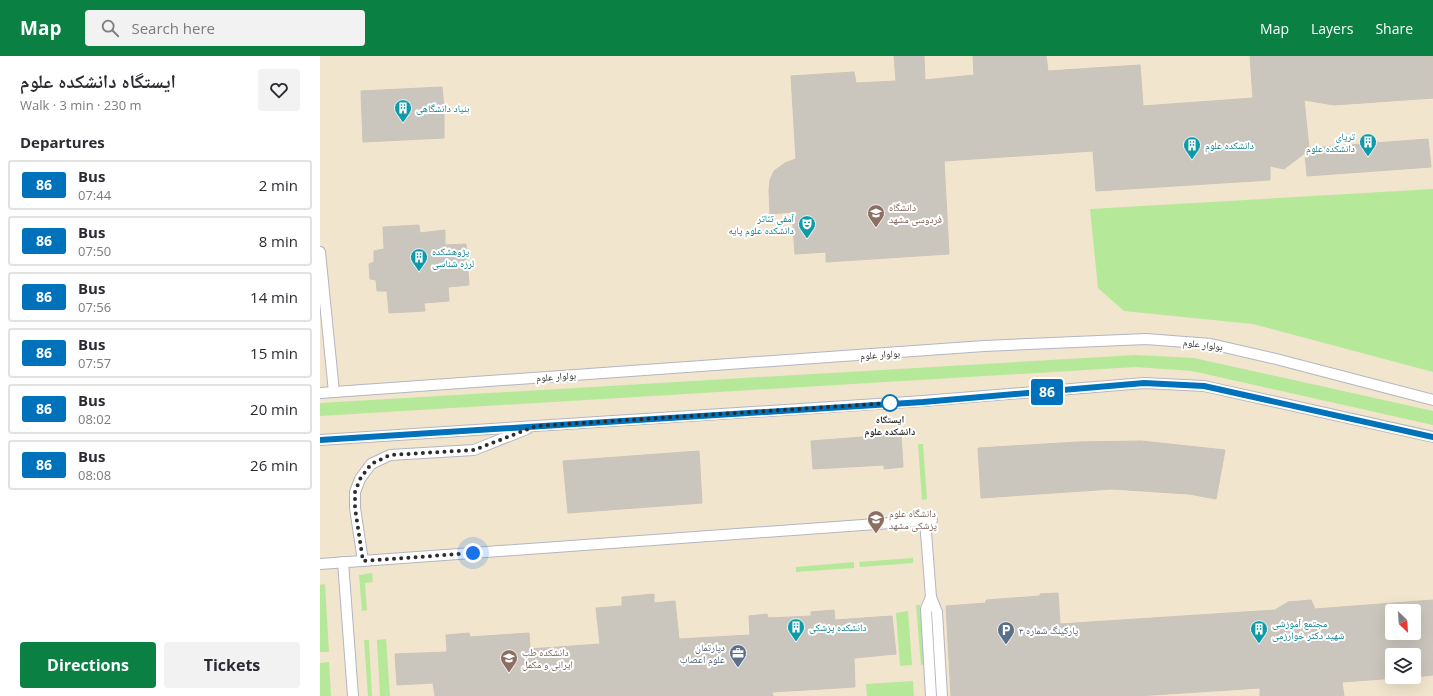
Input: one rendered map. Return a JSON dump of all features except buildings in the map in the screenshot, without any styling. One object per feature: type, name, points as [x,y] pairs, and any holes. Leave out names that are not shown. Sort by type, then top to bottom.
[{"type":"lane","points":[[320,252],[334,392]]},
{"type":"lane","name":"بولوار علوم","points":[[320,393],[984,346],[1146,339],[1212,344],[1276,358],[1433,400]]},
{"type":"lane","points":[[320,440],[923,402],[1144,383],[1204,386],[1433,437]]},
{"type":"lane","points":[[363,561],[355,508],[355,492],[360,479],[371,464],[390,455],[474,450],[536,426]]},
{"type":"lane","points":[[320,561],[363,561],[928,520],[931,597],[937,612],[942,696]]},
{"type":"lane","points":[[343,562],[353,696]]},
{"type":"lane","points":[[931,597],[926,609],[931,696]]},
{"type":"shaded area","points":[[320,56],[1433,56],[1433,696],[320,696]]},
{"type":"green space","points":[[1433,189],[1433,372],[1253,324],[1124,311],[1098,288],[1090,209]]},
{"type":"green space","points":[[1135,355],[1194,358],[1433,411],[1433,425],[1192,371],[1135,367],[320,416],[320,403]]},
{"type":"green space","points":[[918,444],[923,444],[927,499],[922,500]]},
{"type":"green space","points":[[913,558],[913,563],[860,567],[859,562]]},
{"type":"green space","points":[[854,562],[854,568],[796,572],[796,567]]},
{"type":"green space","points":[[372,573],[373,582],[365,583],[367,610],[362,611],[359,575]]},
{"type":"green space","points":[[325,584],[329,652],[320,652],[320,585]]},
{"type":"green space","points":[[916,605],[920,605],[925,664],[921,665]]},
{"type":"green space","points":[[908,611],[912,665],[900,666],[896,613]]},
{"type":"green space","points":[[386,639],[390,696],[380,696],[377,640]]},
{"type":"green space","points":[[364,640],[369,640],[372,696],[368,696]]},
{"type":"green space","points":[[329,662],[331,696],[320,696],[320,663]]},
{"type":"green space","points":[[913,681],[914,696],[867,696],[866,684]]},
{"type":"bus line","name":"86","points":[[320,440],[551,424],[923,402],[1144,383],[1204,386],[1433,437]]},
{"type":"place","name":"بنیاد دانشگاهی","points":[[403,123]]},
{"type":"place","name":"تریای دانشکده علوم","points":[[1368,157]]},
{"type":"place","name":"دانشکده علوم","points":[[1192,160]]},
{"type":"place","name":"دانشگاه فردوسی مشهد","points":[[876,228]]},
{"type":"place","name":"آمفی تئاتر دانشکده علوم پایه","points":[[807,239]]},
{"type":"place","name":"پژوهشکده لرزه شناسی","points":[[419,272]]},
{"type":"place","name":"ایستگاه دانشکده علوم","points":[[890,403]]},
{"type":"place","name":"دانشگاه علوم پزشکی مشهد","points":[[876,534]]},
{"type":"place","name":"دانشکده پزشکی","points":[[796,642]]},
{"type":"place","name":"مجتمع آموزشی شهید دکتر خوارزمی","points":[[1259,644]]},
{"type":"place","name":"پارکینگ شماره ۳","points":[[1006,645]]},
{"type":"place","name":"دپارتمان علوم اعصاب","points":[[738,668]]},
{"type":"place","name":"دانشکده طب ایرانی و مکمل","points":[[509,673]]},
{"type":"route","points":[[473,553],[363,561],[355,508],[355,492],[360,479],[371,464],[390,455],[474,450],[536,426],[890,403]]}]
